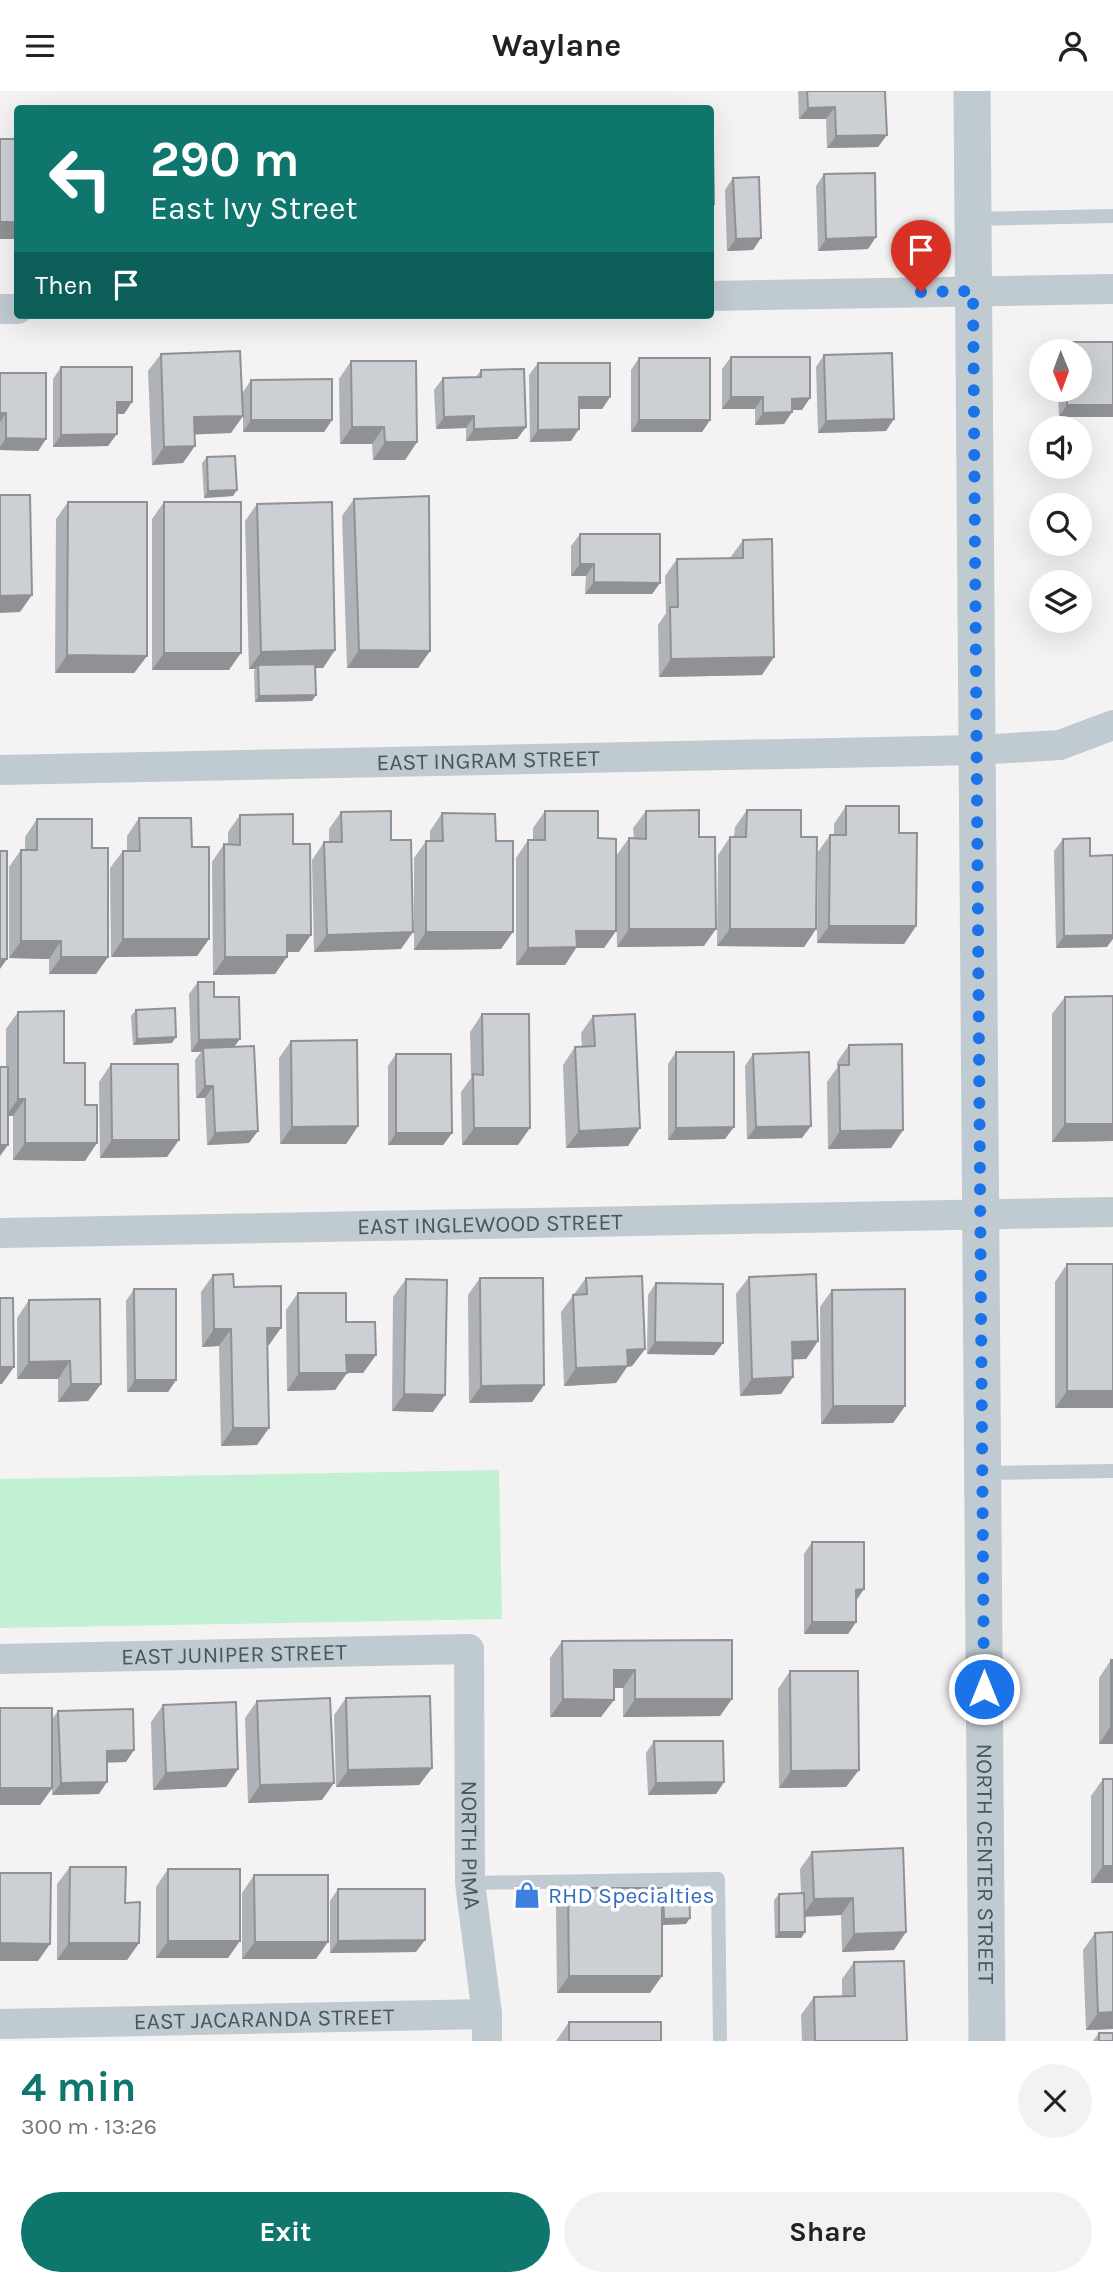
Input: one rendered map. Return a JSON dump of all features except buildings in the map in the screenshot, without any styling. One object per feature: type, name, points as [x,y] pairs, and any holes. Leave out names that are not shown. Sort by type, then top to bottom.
[{"type":"street","name":"NORTH CENTER STREET","points":[[972,91],[987,2041]]},
{"type":"street","points":[[714,296],[1113,289]]},
{"type":"street","name":"EAST INGRAM STREET","points":[[0,770],[976,750],[1060,745],[1113,725]]},
{"type":"street","name":"EAST INGLEWOOD STREET","points":[[0,1233],[1113,1212]]},
{"type":"street","name":"EAST JUNIPER STREET","points":[[0,1659],[468,1649]]},
{"type":"street","name":"NORTH PIMA","points":[[468,1649],[470,1883],[487,2027]]},
{"type":"street","name":"EAST JACARANDA STREET","points":[[0,2024],[487,2027]]},
{"type":"lane","points":[[973,219],[1113,216]]},
{"type":"lane","points":[[982,1473],[1113,1471]]},
{"type":"lane","points":[[470,1883],[718,1879],[720,2041]]},
{"type":"green space","points":[[499,1470],[502,1619],[0,1628],[0,1479]]},
{"type":"place","name":"RHD Specialties","points":[[527,1895]]},
{"type":"route","points":[[921,292],[973,291],[984,1689]]}]
